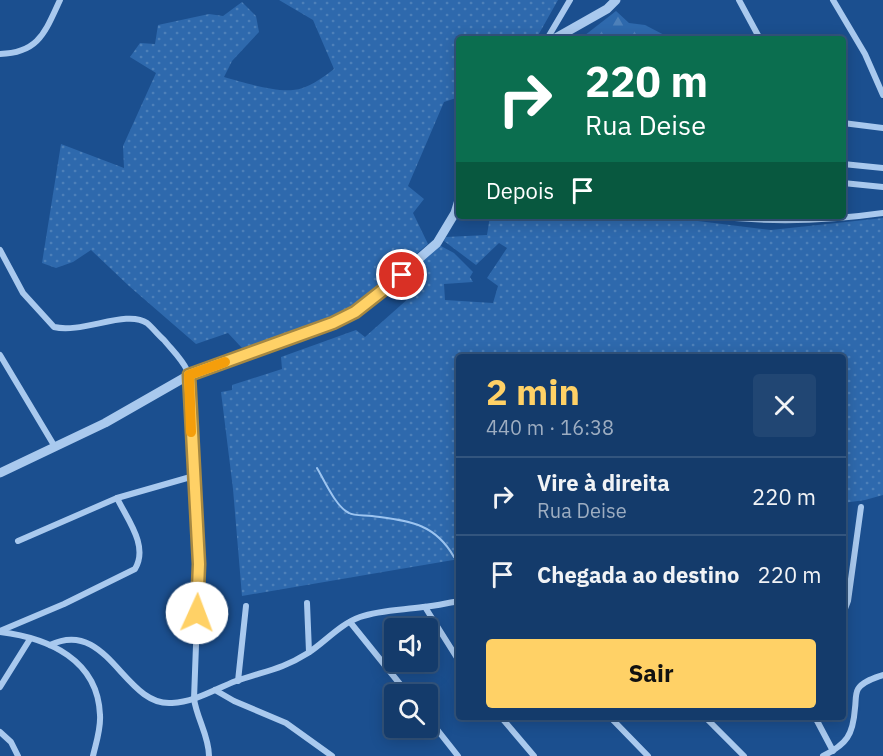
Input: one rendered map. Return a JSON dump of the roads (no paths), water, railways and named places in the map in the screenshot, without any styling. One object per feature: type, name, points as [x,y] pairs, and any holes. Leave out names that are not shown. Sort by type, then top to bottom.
[{"type":"street","points":[[0,54],[19,52],[36,43],[60,0]]},
{"type":"street","points":[[549,36],[570,0]]},
{"type":"street","points":[[559,36],[607,9],[616,0]]},
{"type":"street","points":[[739,0],[758,36]]},
{"type":"street","points":[[833,0],[865,54],[883,95]]},
{"type":"street","points":[[846,123],[883,128]]},
{"type":"street","points":[[846,164],[883,168]]},
{"type":"street","points":[[846,183],[883,187]]},
{"type":"street","points":[[0,473],[114,418],[189,375],[333,323],[355,312],[402,275],[437,243],[456,207]]},
{"type":"street","points":[[846,217],[883,213]]},
{"type":"street","points":[[742,219],[770,222],[830,219]]},
{"type":"street","points":[[0,250],[23,293],[54,327],[77,328],[126,319],[146,322],[184,364],[189,375],[199,564],[194,699],[207,741],[209,756]]},
{"type":"street","points":[[0,355],[55,447]]},
{"type":"street","points":[[18,541],[117,498],[194,476]]},
{"type":"street","points":[[0,631],[64,604],[135,568],[141,553],[117,498]]},
{"type":"street","points":[[846,606],[861,507]]},
{"type":"street","points":[[50,645],[70,638],[84,640],[143,692],[155,700],[172,703],[194,699],[238,681],[277,670],[309,652],[360,617],[456,602]]},
{"type":"street","points":[[307,603],[309,652]]},
{"type":"street","points":[[238,681],[246,606]]},
{"type":"street","points":[[425,607],[456,656]]},
{"type":"street","points":[[350,622],[400,684]]},
{"type":"street","points":[[0,631],[50,645],[76,662],[93,682],[100,716],[93,756]]},
{"type":"street","points":[[0,687],[30,639]]},
{"type":"street","points":[[823,756],[847,741],[858,690],[863,684],[883,675]]},
{"type":"street","points":[[215,690],[234,701],[286,723],[332,756]]},
{"type":"street","points":[[504,720],[534,756]]},
{"type":"street","points":[[613,720],[648,756]]},
{"type":"street","points":[[708,720],[744,756]]},
{"type":"street","points":[[817,720],[833,751]]},
{"type":"street","points":[[438,731],[458,756]]},
{"type":"street","points":[[0,732],[11,741],[18,756]]},
{"type":"waterway","points":[[317,468],[344,510],[357,515],[419,525],[438,537],[454,557]]}]
